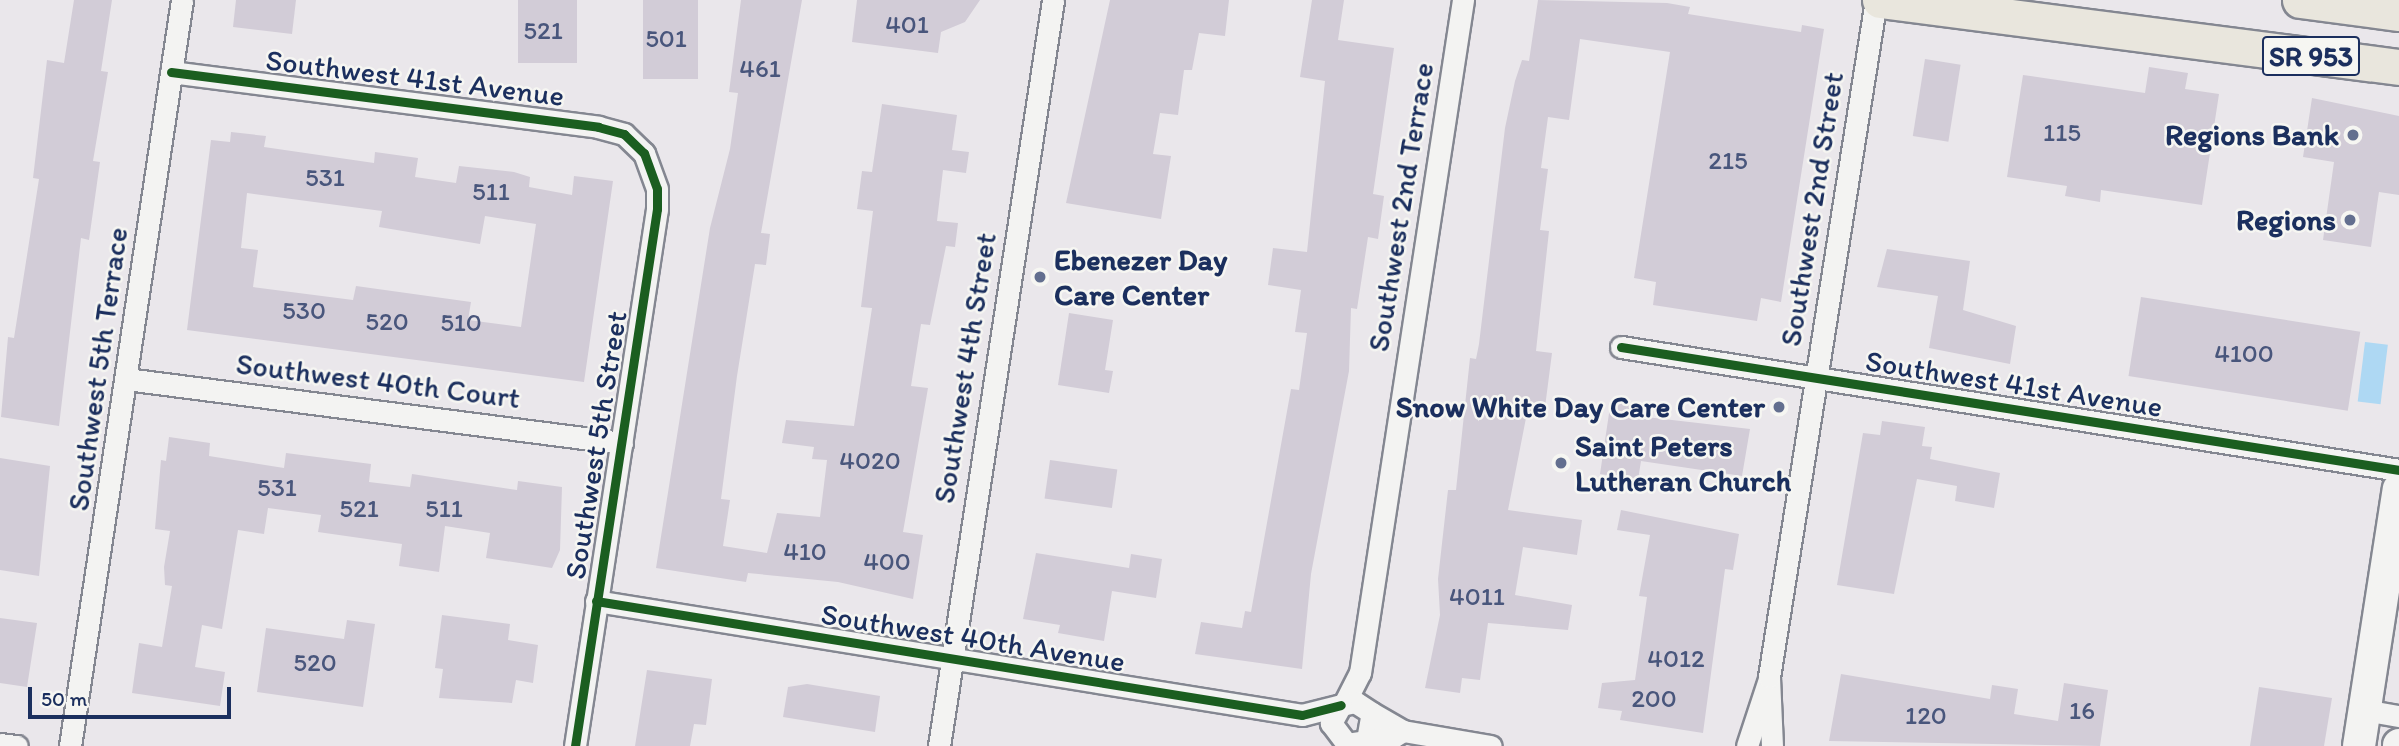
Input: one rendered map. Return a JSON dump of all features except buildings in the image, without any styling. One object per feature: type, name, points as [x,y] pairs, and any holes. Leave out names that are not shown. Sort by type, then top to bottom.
[{"type":"main road","name":"SR 953","points":[[1878,0],[2399,67]]},
{"type":"main road","name":"SR 953","points":[[2300,0],[2399,13]]},
{"type":"main road","points":[[2359,746],[2399,489]]},
{"type":"street","name":"Southwest 5th Terrace","points":[[70,746],[182,0]]},
{"type":"street","name":"Southwest 4th Street","points":[[939,746],[1053,0]]},
{"type":"street","name":"Southwest 2nd Terrace","points":[[1343,704],[1360,673],[1463,0]]},
{"type":"street","name":"Southwest 2nd Street","points":[[1746,746],[1769,677],[1815,378],[1878,0]]},
{"type":"street","name":"Southwest 41st Avenue","points":[[171,72],[597,127],[624,134],[644,153]]},
{"type":"street","name":"Southwest 5th Street","points":[[575,746],[657,209],[657,189],[644,153]]},
{"type":"street","name":"Southwest 41st Avenue","points":[[1621,346],[2399,470]]},
{"type":"street","name":"Southwest 40th Court","points":[[126,379],[622,443]]},
{"type":"street","name":"Southwest 40th Avenue","points":[[596,601],[1302,715],[1350,742],[1403,731],[1490,746]]},
{"type":"street","name":"Southwest 2nd Terrace","points":[[1360,673],[1370,710]]},
{"type":"street","name":"Southwest 2nd Street","points":[[1769,677],[1772,746]]},
{"type":"street","name":"Southwest 40th Avenue","points":[[1302,715],[1343,704],[1370,710],[1403,731]]},
{"type":"street","points":[[1343,704],[1332,716],[1350,742],[1370,710]]},
{"type":"street","points":[[2364,710],[2399,716]]},
{"type":"street","points":[[0,744],[17,746]]},
{"type":"water","points":[[2365,342],[2388,345],[2381,404],[2358,402]]},
{"type":"cycle path","points":[[171,72],[598,127],[624,134],[644,153],[657,189],[657,209],[575,746]]},
{"type":"cycle path","points":[[1621,347],[2399,470]]},
{"type":"cycle path","points":[[596,601],[1302,715],[1341,705]]},
{"type":"place","name":"Regions Bank","points":[[2353,135]]},
{"type":"place","name":"Regions","points":[[2350,220]]},
{"type":"place","name":"Ebenezer Day Care Center","points":[[1040,277]]},
{"type":"place","name":"Snow White Day Care Center","points":[[1779,407]]},
{"type":"place","name":"Saint Peters Lutheran Church","points":[[1561,463]]}]
